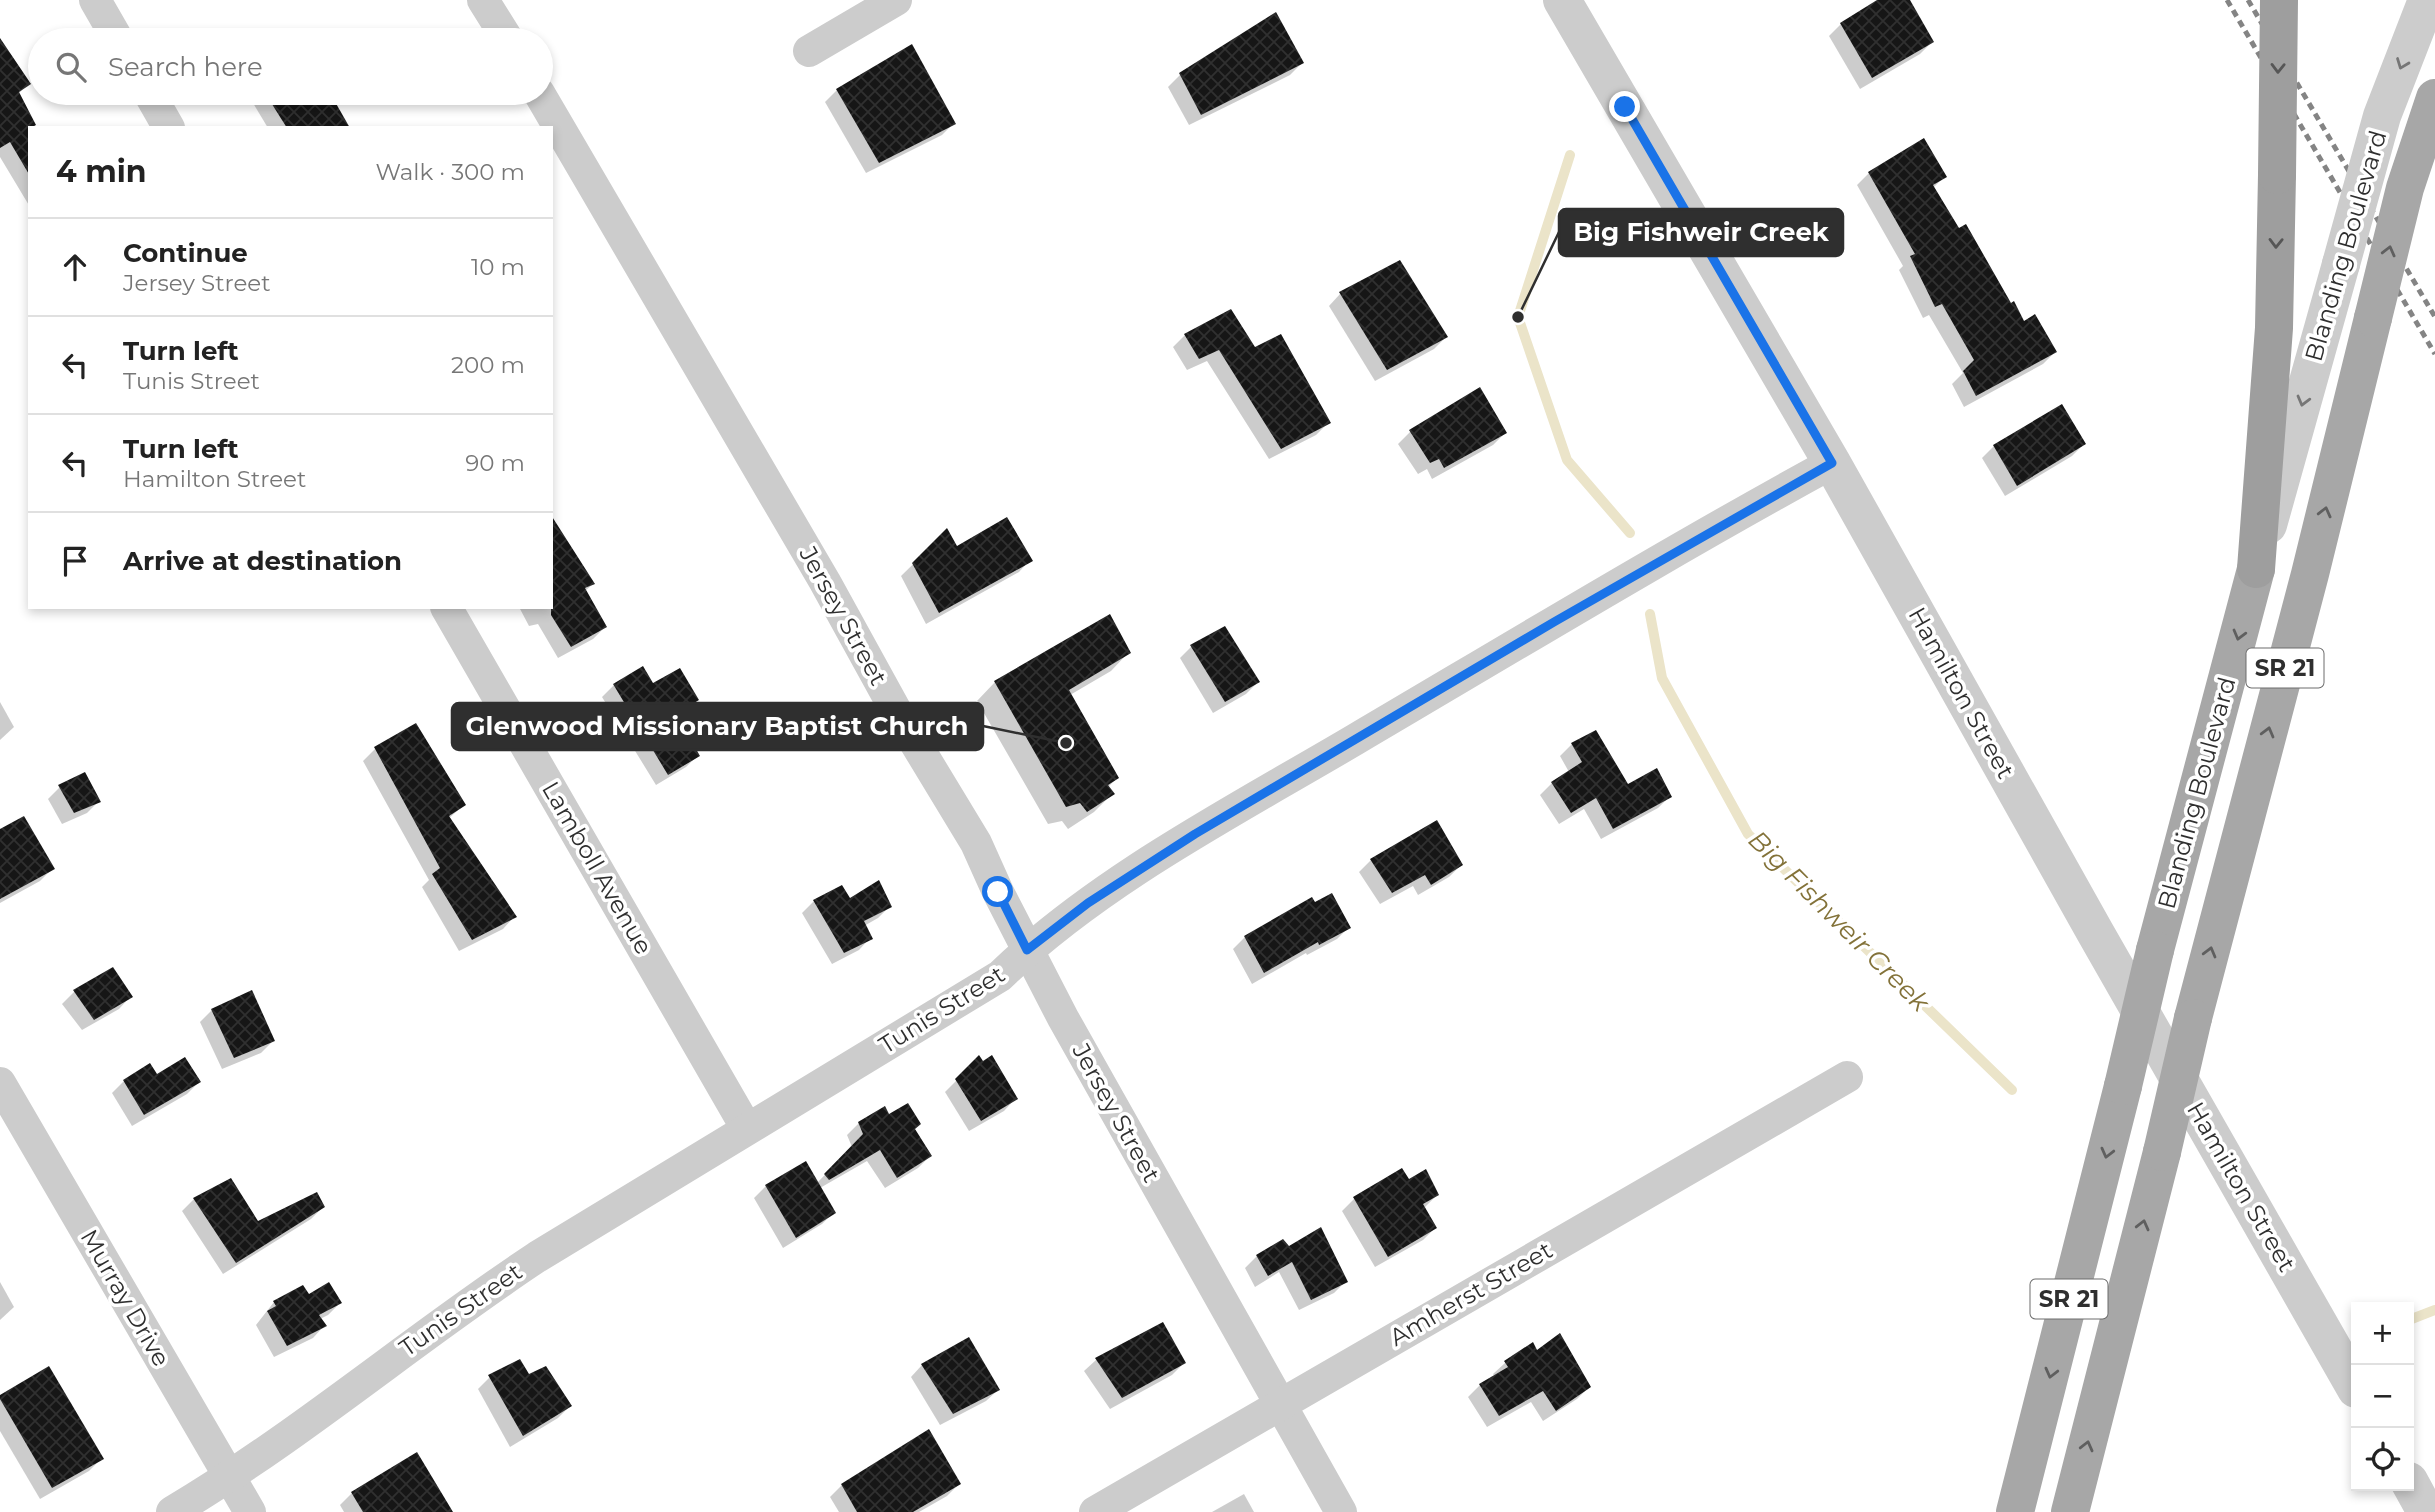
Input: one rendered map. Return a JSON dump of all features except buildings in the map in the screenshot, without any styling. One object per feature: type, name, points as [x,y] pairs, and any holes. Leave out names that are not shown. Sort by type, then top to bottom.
[{"type":"highway","points":[[2256,569],[2274,328],[2279,0]]},
{"type":"main road","name":"Blanding Boulevard","points":[[2070,1512],[2162,1152],[2193,1018],[2310,573],[2405,188],[2435,98]]},
{"type":"main road","name":"Blanding Boulevard","points":[[2015,1512],[2155,950],[2256,569]]},
{"type":"street","points":[[95,0],[111,28]]},
{"type":"street","points":[[483,0],[500,28]]},
{"type":"street","points":[[810,51],[896,0]]},
{"type":"street","name":"Hamilton Street","points":[[1562,0],[1832,463],[2088,920],[2351,1380]]},
{"type":"street","name":"Blanding Boulevard","points":[[2256,569],[2382,116],[2427,0]]},
{"type":"street","points":[[156,105],[168,126]]},
{"type":"street","name":"Jersey Street","points":[[546,105],[825,582],[896,712],[976,843],[1063,1018],[1341,1512]]},
{"type":"street","name":"Tunis Street","points":[[172,1512],[230,1478],[471,1301],[537,1257],[1000,976],[1027,950],[1088,903],[1195,834],[1542,629],[1832,463]]},
{"type":"street","name":"Lamboll Avenue","points":[[447,609],[747,1129]]},
{"type":"street","name":"Amherst Street","points":[[1095,1512],[1847,1077]]},
{"type":"street","name":"Murray Drive","points":[[0,1083],[250,1512]]},
{"type":"street","points":[[2414,1490],[2426,1512]]},
{"type":"waterway","name":"Big Fishweir Creek","points":[[1570,155],[1518,317],[1567,460],[1630,533]]},
{"type":"waterway","name":"Big Fishweir Creek","points":[[1650,614],[1662,678],[1748,834],[2012,1090]]},
{"type":"waterway","name":"Big Fishweir Creek","points":[[2414,1318],[2435,1310]]},
{"type":"railway","points":[[2227,0],[2435,354]]},
{"type":"railway","points":[[2248,0],[2435,317]]},
{"type":"place","name":"Big Fishweir Creek","points":[[1518,317]]},
{"type":"place","name":"Glenwood Missionary Baptist Church","points":[[1066,743]]},
{"type":"route","points":[[998,892],[1027,950],[1088,903],[1195,834],[1554,622],[1832,463],[1625,107]]}]
